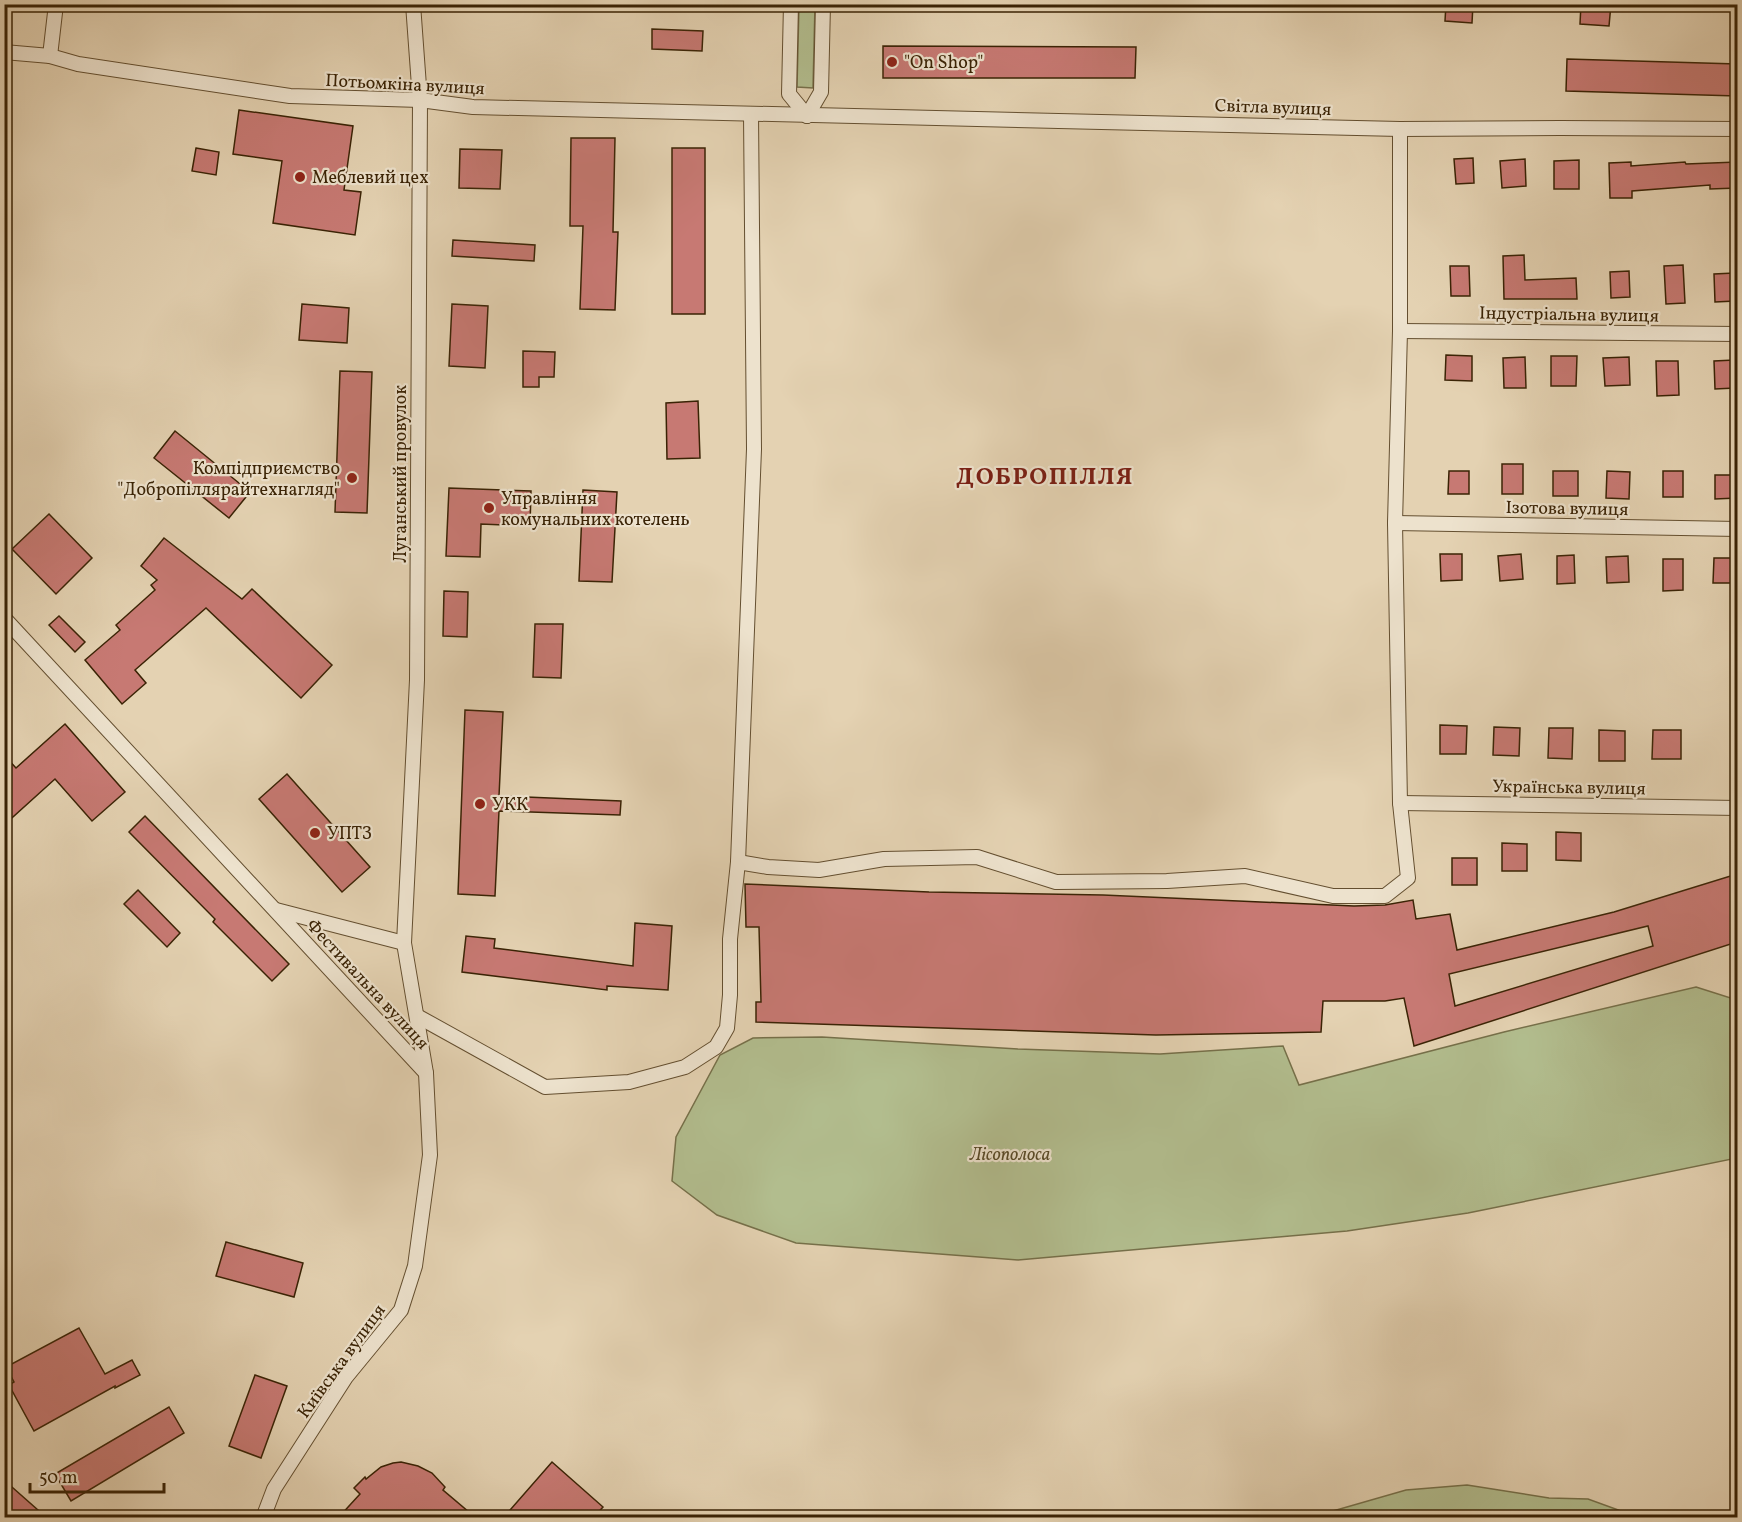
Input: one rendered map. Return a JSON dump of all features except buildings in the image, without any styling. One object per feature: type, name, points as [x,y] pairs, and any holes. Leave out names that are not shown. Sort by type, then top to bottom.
[{"type":"street","points":[[50,56],[56,4]]},
{"type":"street","name":"Луганський провулок","points":[[404,943],[417,680],[420,100],[413,4]]},
{"type":"street","points":[[791,4],[789,94],[807,116],[821,92],[823,4]]},
{"type":"street","name":"Потьомкіна вулиця","points":[[4,51],[50,56],[78,64],[290,96],[420,100],[473,107],[807,116]]},
{"type":"street","points":[[417,1016],[545,1088],[629,1082],[685,1067],[716,1047],[727,1028],[730,995],[730,939],[738,862],[754,449],[751,114]]},
{"type":"street","name":"Світла вулиця","points":[[807,116],[1400,129],[1737,129]]},
{"type":"street","points":[[738,862],[768,867],[819,870],[884,859],[977,857],[1056,882],[1245,876],[1333,896],[1385,896],[1408,878],[1400,803],[1395,523],[1400,331],[1400,129]]},
{"type":"street","name":"Індустріальна вулиця","points":[[1400,331],[1737,334]]},
{"type":"street","name":"Ізотова вулиця","points":[[1395,523],[1737,529]]},
{"type":"street","name":"Фестивальна вулиця","points":[[4,618],[426,1073]]},
{"type":"street","name":"Українська вулиця","points":[[1400,803],[1737,808]]},
{"type":"street","name":"Фестивальна вулиця","points":[[275,910],[404,943],[426,1073]]},
{"type":"street","name":"Київська вулиця","points":[[263,1518],[274,1489],[346,1377],[401,1310],[415,1266],[430,1155],[426,1073]]},
{"type":"green space","points":[[799,5],[815,5],[813,88],[797,87]]},
{"type":"green space","name":"Лісополоса","points":[[1696,987],[1737,1000],[1737,1158],[1468,1213],[1347,1231],[1018,1260],[796,1243],[717,1215],[672,1181],[676,1137],[720,1055],[753,1038],[822,1037],[1018,1049],[1160,1054],[1283,1046],[1299,1085],[1504,1032]]},
{"type":"green space","points":[[1467,1485],[1549,1498],[1588,1499],[1632,1515],[1701,1511],[1728,1517],[1266,1517],[1326,1513],[1406,1490]]},
{"type":"place","name":"\"On Shop\"","points":[[892,62]]},
{"type":"place","name":"Меблевий цех","points":[[300,177]]},
{"type":"place","name":"Компідприємство \"Добропіллярайтехнагляд\"","points":[[352,478]]},
{"type":"place","name":"Управління комунальних котелень","points":[[489,508]]},
{"type":"place","name":"УКК","points":[[480,804]]},
{"type":"place","name":"УПТЗ","points":[[315,833]]},
{"type":"district","name":"ДОБРОПІЛЛЯ","points":[[1045,476]]}]
